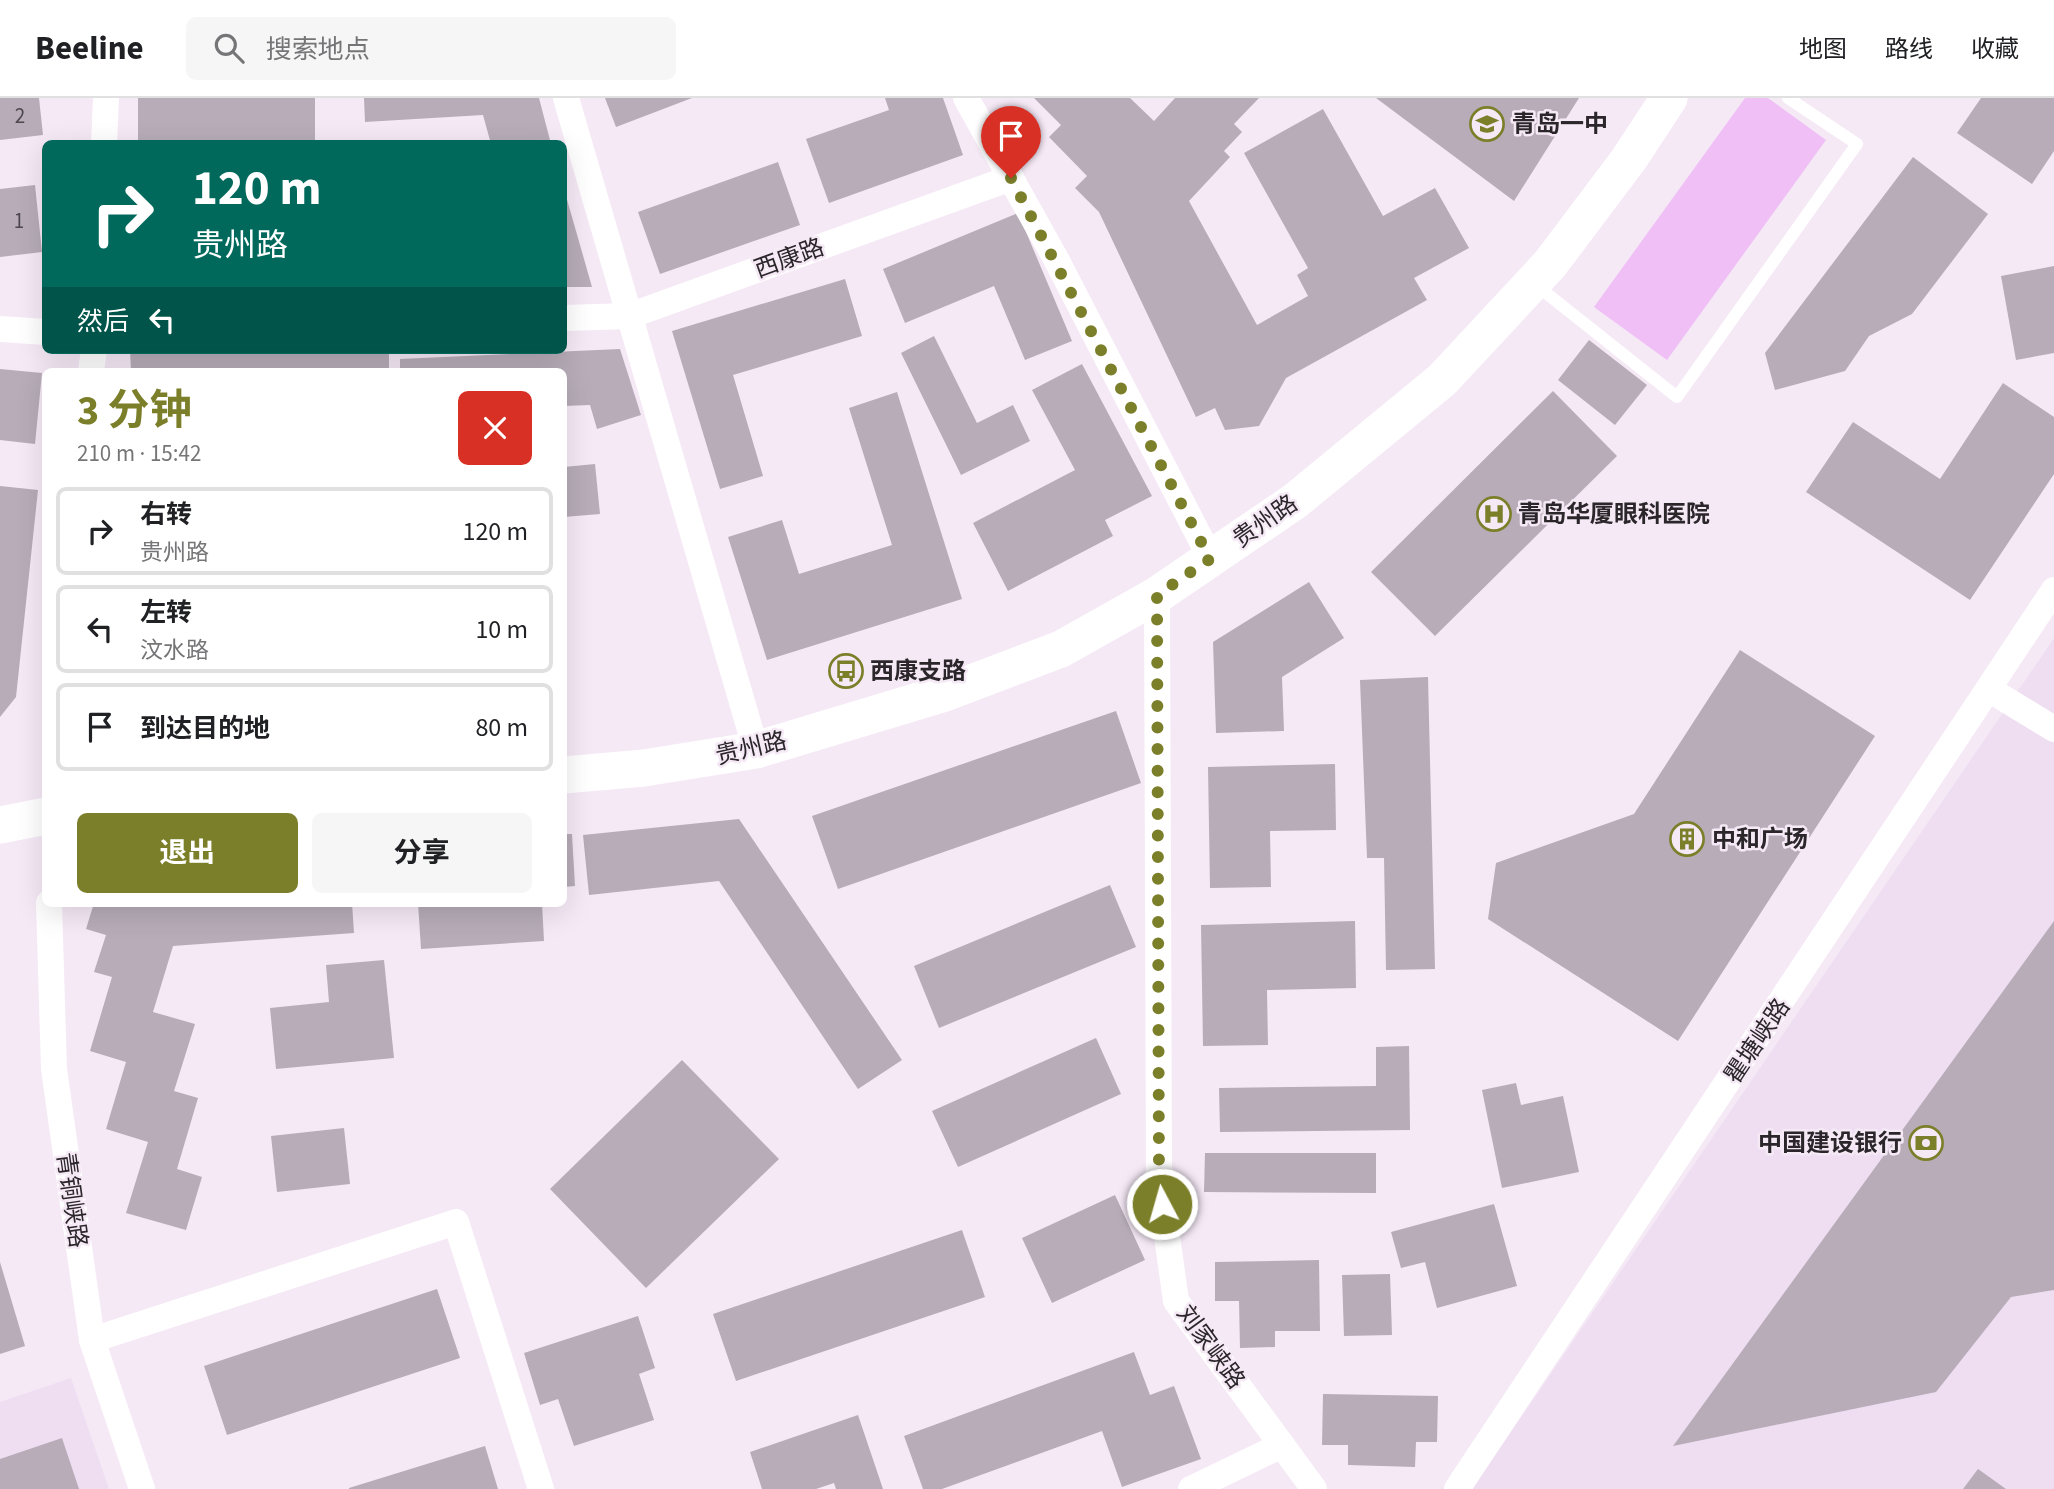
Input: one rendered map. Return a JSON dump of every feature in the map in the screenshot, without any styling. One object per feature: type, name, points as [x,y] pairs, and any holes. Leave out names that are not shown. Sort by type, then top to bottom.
[{"type":"main road","name":"贵州路","points":[[567,775],[644,768],[756,750],[945,693],[1061,649],[1157,595],[1295,501],[1442,380],[1533,283],[1629,159],[1669,98]]},
{"type":"main road","points":[[0,825],[42,817]]},
{"type":"street","points":[[104,140],[106,98]]},
{"type":"street","points":[[566,98],[756,750]]},
{"type":"street","points":[[966,98],[1011,178],[1210,559]]},
{"type":"street","name":"西康路","points":[[567,318],[629,316],[1011,178]]},
{"type":"street","points":[[0,328],[42,332]]},
{"type":"street","name":"瞿塘峡路","points":[[1457,1489],[2054,590]]},
{"type":"street","name":"刘家峡路","points":[[1157,595],[1159,1179],[1174,1288],[1177,1301],[1314,1489]]},
{"type":"street","points":[[1990,690],[2054,729]]},
{"type":"street","name":"青铜峡路","points":[[49,907],[54,1069],[92,1340],[142,1489]]},
{"type":"street","points":[[92,1340],[456,1222],[541,1489]]},
{"type":"street","points":[[1191,1489],[1282,1445]]},
{"type":"lane","points":[[1533,283],[1677,397],[1857,144],[1788,98]]},
{"type":"shaded area","points":[[1745,98],[1768,98],[1826,140],[1667,360],[1594,307]]},
{"type":"shaded area","points":[[2054,638],[2054,1489],[1472,1489]]},
{"type":"shaded area","points":[[71,1378],[109,1489],[0,1489],[0,1402]]},
{"type":"building","points":[[0,98],[39,98],[43,135],[0,140]]},
{"type":"building","points":[[138,98],[315,98],[315,140],[138,140]]},
{"type":"building","points":[[364,98],[539,98],[550,140],[490,140],[483,115],[365,122]]},
{"type":"building","points":[[605,98],[692,98],[616,127]]},
{"type":"building","points":[[885,98],[943,98],[963,155],[829,203],[806,139],[889,110]]},
{"type":"building","points":[[1034,98],[1130,98],[1154,121],[1175,98],[1259,98],[1234,124],[1242,132],[1224,151],[1230,157],[1189,201],[1257,325],[1308,296],[1297,275],[1308,268],[1244,153],[1323,109],[1383,216],[1435,188],[1469,248],[1414,278],[1427,300],[1286,378],[1259,426],[1225,430],[1215,408],[1196,417],[1099,212],[1075,188],[1087,176],[1049,137],[1061,125]]},
{"type":"building","name":"青岛一中","points":[[1376,98],[1579,98],[1514,201]]},
{"type":"building","points":[[1981,98],[2054,98],[2054,151],[2032,184],[1957,133]]},
{"type":"building","points":[[1913,157],[1988,214],[1912,314],[1869,336],[1845,371],[1775,390],[1765,353]]},
{"type":"building","points":[[778,162],[800,225],[660,274],[638,212]]},
{"type":"building","points":[[35,185],[42,252],[0,257],[0,189]]},
{"type":"building","points":[[567,200],[592,287],[567,287]]},
{"type":"building","points":[[1018,213],[1072,341],[1025,360],[994,286],[905,323],[883,269]]},
{"type":"building","points":[[2054,266],[2054,353],[2016,360],[2001,276]]},
{"type":"building","points":[[845,279],[862,336],[733,375],[763,476],[720,489],[672,331]]},
{"type":"building","points":[[934,336],[977,423],[1013,405],[1030,441],[961,475],[901,353]]},
{"type":"building","points":[[1589,340],[1647,385],[1615,425],[1558,380]]},
{"type":"building","points":[[620,349],[641,415],[597,429],[590,405],[567,406],[567,368],[400,368],[400,359],[567,354],[567,351]]},
{"type":"building","points":[[130,354],[389,354],[389,368],[131,368]]},
{"type":"building","points":[[1082,364],[1152,496],[1105,520],[1113,536],[1008,591],[973,523],[1075,470],[1032,390]]},
{"type":"building","points":[[0,369],[42,373],[35,444],[0,440]]},
{"type":"building","points":[[2003,383],[2054,417],[2054,474],[1970,600],[1806,492],[1853,422],[1940,479]]},
{"type":"building","name":"青岛华厦眼科医院","points":[[1553,391],[1617,456],[1435,636],[1371,572]]},
{"type":"building","points":[[897,392],[962,599],[767,660],[728,537],[782,520],[799,574],[892,545],[849,408]]},
{"type":"building","points":[[595,464],[600,514],[567,517],[567,467]]},
{"type":"building","points":[[0,486],[38,490],[16,697],[0,717]]},
{"type":"building","points":[[1309,582],[1344,638],[1282,677],[1284,731],[1216,733],[1213,642]]},
{"type":"building","name":"中和广场","points":[[1740,650],[1875,736],[1678,1041],[1488,919],[1496,863],[1634,814]]},
{"type":"building","points":[[1428,677],[1435,969],[1386,970],[1384,858],[1367,858],[1360,680]]},
{"type":"building","points":[[1116,711],[1141,783],[838,889],[812,816]]},
{"type":"building","points":[[1335,764],[1336,830],[1270,831],[1271,887],[1210,888],[1208,767]]},
{"type":"building","points":[[739,819],[902,1060],[858,1089],[719,881],[589,895],[583,835]]},
{"type":"building","points":[[567,834],[572,834],[575,886],[567,887]]},
{"type":"building","points":[[1110,885],[1136,947],[939,1028],[914,966]]},
{"type":"building","points":[[93,907],[352,907],[354,933],[173,946],[153,1012],[195,1024],[174,1091],[198,1098],[177,1169],[202,1177],[186,1230],[126,1213],[148,1142],[106,1129],[126,1062],[90,1051],[112,977],[94,972],[106,935],[86,929]]},
{"type":"building","points":[[418,907],[542,907],[544,941],[421,949]]},
{"type":"building","points":[[1355,921],[1356,988],[1267,990],[1268,1045],[1203,1046],[1201,925]]},
{"type":"building","points":[[2054,921],[2054,1290],[2011,1297],[1936,1392],[1673,1446]]},
{"type":"building","points":[[384,960],[394,1058],[276,1069],[270,1008],[329,1002],[326,965]]},
{"type":"building","points":[[1096,1038],[1121,1094],[958,1167],[932,1111]]},
{"type":"building","points":[[1409,1046],[1410,1130],[1220,1132],[1219,1088],[1376,1086],[1376,1047]]},
{"type":"building","points":[[682,1060],[779,1159],[646,1288],[550,1189]]},
{"type":"building","points":[[1516,1083],[1521,1105],[1563,1096],[1579,1172],[1502,1188],[1482,1090]]},
{"type":"building","points":[[344,1128],[350,1184],[277,1192],[271,1136]]},
{"type":"building","points":[[1205,1153],[1376,1153],[1376,1193],[1204,1192]]},
{"type":"building","points":[[1115,1195],[1145,1260],[1052,1303],[1022,1238]]},
{"type":"building","points":[[1494,1204],[1517,1286],[1437,1308],[1425,1262],[1401,1268],[1391,1232]]},
{"type":"building","points":[[962,1230],[985,1297],[736,1381],[713,1314]]},
{"type":"building","points":[[1319,1260],[1320,1331],[1275,1331],[1275,1347],[1240,1348],[1239,1301],[1215,1301],[1215,1262]]},
{"type":"building","points":[[0,1262],[25,1346],[0,1354]]},
{"type":"building","points":[[1390,1274],[1392,1335],[1344,1336],[1342,1275]]},
{"type":"building","points":[[437,1289],[460,1358],[227,1435],[204,1366]]},
{"type":"building","points":[[638,1316],[655,1368],[639,1374],[654,1420],[574,1446],[558,1399],[540,1405],[524,1353]]},
{"type":"building","points":[[1134,1352],[1150,1395],[1174,1386],[1201,1459],[1122,1487],[1102,1431],[942,1489],[923,1489],[904,1436]]},
{"type":"building","points":[[1323,1394],[1438,1396],[1437,1442],[1416,1442],[1415,1467],[1348,1465],[1348,1445],[1322,1445]]},
{"type":"building","points":[[858,1415],[883,1489],[836,1489],[834,1483],[816,1489],[762,1489],[750,1452]]},
{"type":"building","points":[[62,1438],[79,1489],[0,1489],[0,1459]]},
{"type":"building","points":[[485,1446],[498,1489],[349,1489],[349,1488]]},
{"type":"building","points":[[1978,1469],[2006,1489],[1963,1489]]},
{"type":"place","name":"青岛一中","points":[[1487,124]]},
{"type":"place","name":"青岛华厦眼科医院","points":[[1494,514]]},
{"type":"place","name":"西康支路","points":[[846,671]]},
{"type":"place","name":"中和广场","points":[[1687,839]]},
{"type":"place","name":"中国建设银行","points":[[1926,1143]]},
{"type":"route","points":[[1011,178],[1056,259],[1210,559],[1157,595],[1159,1179],[1162,1204]]}]
